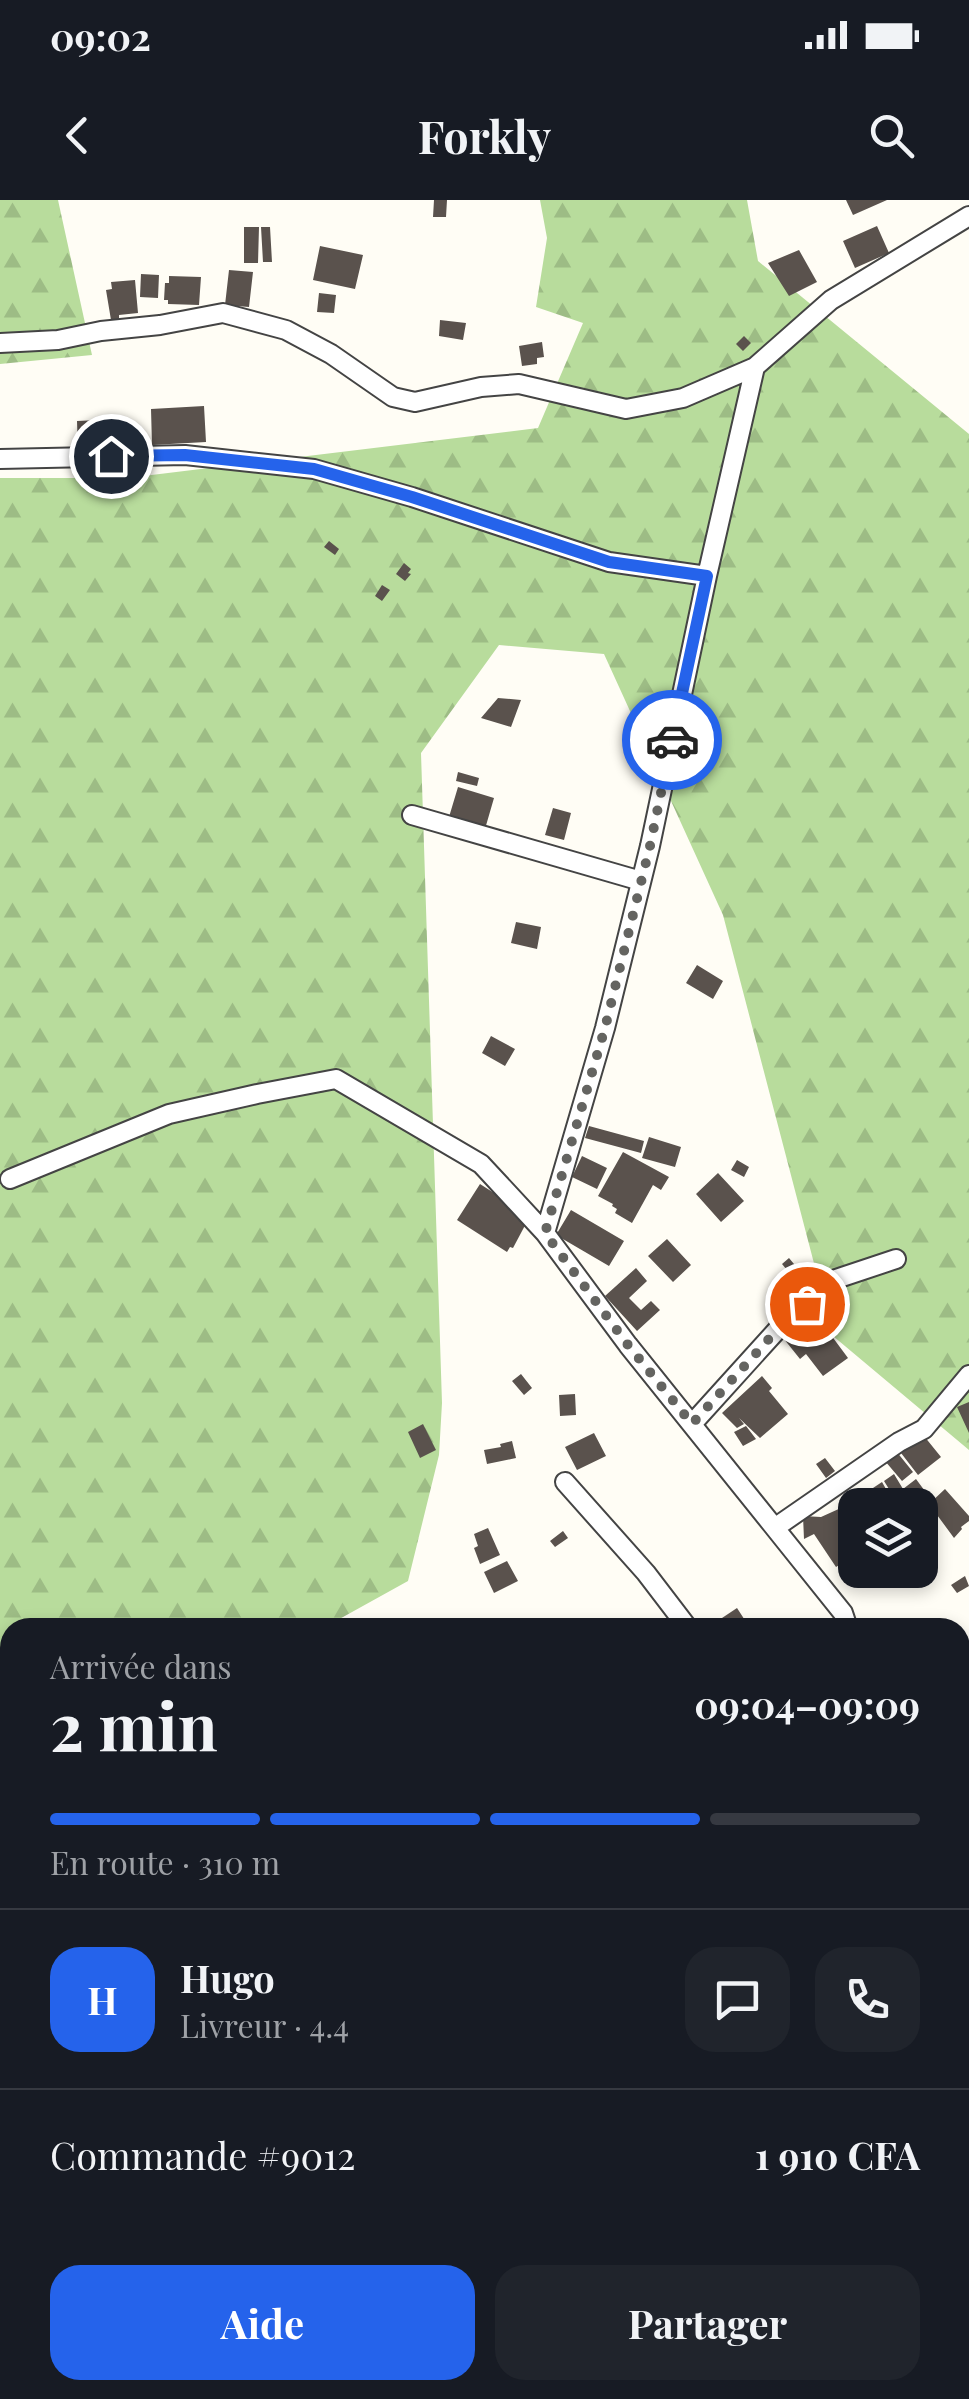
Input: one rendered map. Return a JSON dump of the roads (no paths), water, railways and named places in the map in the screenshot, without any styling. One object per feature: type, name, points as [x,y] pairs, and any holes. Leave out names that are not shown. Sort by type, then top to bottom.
[{"type":"street","points":[[0,344],[58,340],[223,313],[286,330],[331,354],[394,397],[416,402],[519,384],[626,409],[684,398],[755,368],[831,300],[969,216]]},
{"type":"street","points":[[545,1233],[605,1028],[641,881],[755,368]]},
{"type":"street","points":[[0,459],[185,455],[314,469],[609,562],[707,576]]},
{"type":"street","points":[[412,815],[641,881]]},
{"type":"street","points":[[10,1179],[169,1114],[336,1080],[481,1164],[545,1233],[628,1345],[845,1618]]},
{"type":"street","points":[[692,1424],[778,1329],[836,1278],[896,1259]]},
{"type":"street","points":[[776,1527],[924,1429],[969,1374]]},
{"type":"street","points":[[566,1482],[680,1618]]}]
